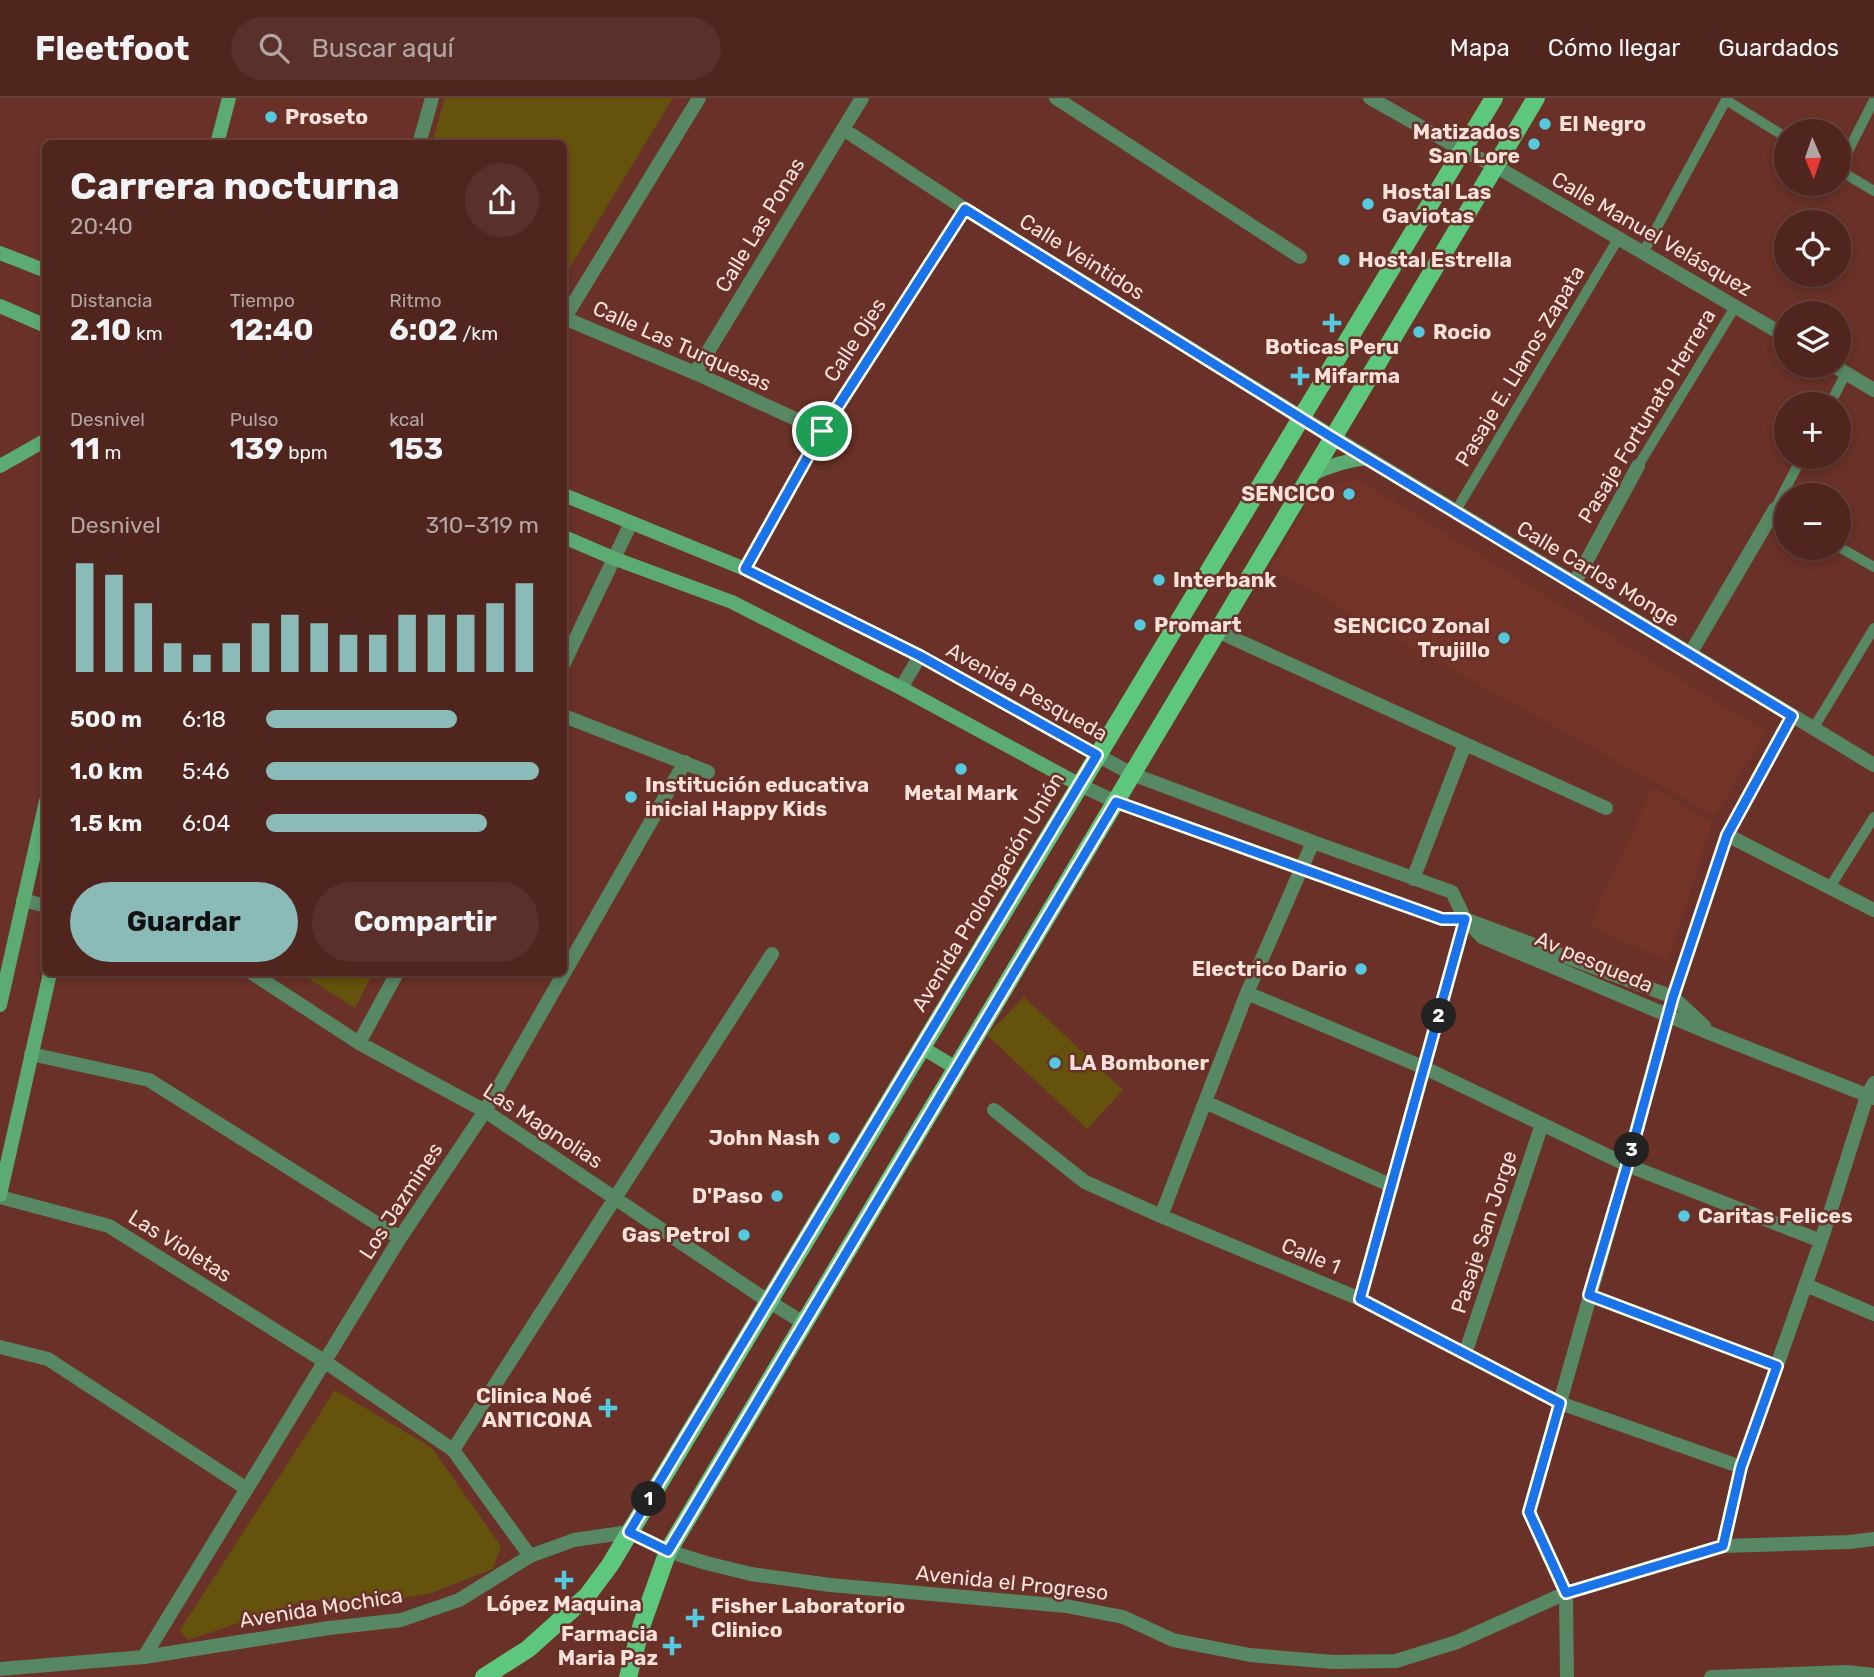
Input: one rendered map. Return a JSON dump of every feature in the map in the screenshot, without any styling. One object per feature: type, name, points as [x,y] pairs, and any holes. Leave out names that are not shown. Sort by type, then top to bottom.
[{"type":"main road","points":[[218,140],[229,98]]},
{"type":"main road","name":"Avenida Prolongación Unión","points":[[484,1677],[528,1649],[587,1596],[610,1564],[1494,98]]},
{"type":"main road","points":[[628,1677],[642,1624],[668,1551],[1536,98]]},
{"type":"main road","points":[[0,253],[42,269]]},
{"type":"main road","points":[[0,306],[42,324]]},
{"type":"main road","points":[[0,466],[42,442]]},
{"type":"main road","points":[[1310,475],[1347,460],[1367,458]]},
{"type":"main road","name":"Avenida Pesqueda","points":[[567,496],[745,569],[920,656],[1097,755]]},
{"type":"main road","points":[[567,538],[732,602],[901,688],[1080,785]]},
{"type":"main road","points":[[0,1005],[42,818]]},
{"type":"main road","points":[[0,1196],[49,976]]},
{"type":"main road","points":[[921,1047],[956,1068]]},
{"type":"street","points":[[420,140],[432,98]]},
{"type":"street","points":[[567,313],[699,98]]},
{"type":"street","name":"Calle Las Ponas","points":[[695,373],[862,98]]},
{"type":"street","points":[[1056,98],[1300,257]]},
{"type":"street","name":"Calle Manuel Velásquez","points":[[1370,98],[1495,166],[1774,330]]},
{"type":"street","points":[[1643,253],[1727,99],[1774,130]]},
{"type":"street","points":[[1852,143],[1874,100]]},
{"type":"street","name":"Calle Veintidos","points":[[843,129],[965,209],[1301,417]]},
{"type":"street","points":[[1852,177],[1874,191]]},
{"type":"street","name":"Calle Ojes","points":[[745,569],[822,431],[965,209]]},
{"type":"street","name":"Pasaje E. Llanos Zapata","points":[[1455,512],[1618,239]]},
{"type":"street","name":"Pasaje Fortunato Herrera","points":[[1574,584],[1638,466],[1735,307]]},
{"type":"street","name":"Calle Las Turquesas","points":[[567,319],[695,373],[822,431]]},
{"type":"street","points":[[1851,376],[1874,390]]},
{"type":"street","name":"Calle Carlos Monge","points":[[1301,417],[1874,765]]},
{"type":"street","points":[[567,657],[631,523]]},
{"type":"street","points":[[1690,654],[1774,523]]},
{"type":"street","points":[[1851,554],[1874,567]]},
{"type":"street","points":[[1813,729],[1874,628]]},
{"type":"street","points":[[1217,631],[1606,808]]},
{"type":"street","points":[[901,688],[920,656]]},
{"type":"street","points":[[1567,1677],[1566,1593],[1529,1512],[1673,997],[1727,835],[1792,716]]},
{"type":"street","points":[[567,717],[708,772]]},
{"type":"street","points":[[1413,879],[1465,744]]},
{"type":"street","name":"Avenida Pesqueda","points":[[1097,755],[1132,775],[1452,892],[1465,919]]},
{"type":"street","name":"Los Jazmines","points":[[567,968],[685,762]]},
{"type":"street","points":[[1080,785],[1116,802],[1300,869],[1442,919],[1465,919],[1673,997],[1712,1034],[1872,1092],[1741,1467],[1723,1546]]},
{"type":"street","points":[[1830,887],[1874,817]]},
{"type":"street","points":[[1727,835],[1874,910]]},
{"type":"street","points":[[1161,1216],[1247,993],[1312,842]]},
{"type":"street","points":[[23,900],[42,905]]},
{"type":"street","points":[[1360,1299],[1465,919]]},
{"type":"street","name":"Av pesqueda","points":[[1465,919],[1482,937],[1712,1034]]},
{"type":"street","points":[[453,1450],[772,954]]},
{"type":"street","name":"Las Magnolias","points":[[257,976],[359,1043],[485,1111],[804,1323]]},
{"type":"street","points":[[359,1043],[395,976]]},
{"type":"street","name":"Los Jazmines","points":[[144,1657],[400,1238],[485,1111],[562,976]]},
{"type":"street","points":[[1247,993],[1424,1068],[1627,1166],[1821,1241]]},
{"type":"street","points":[[31,1054],[149,1080],[400,1238]]},
{"type":"street","points":[[1205,1102],[1392,1186]]},
{"type":"street","name":"Calle 1","points":[[994,1110],[1084,1182],[1360,1299],[1560,1403],[1741,1467]]},
{"type":"street","name":"Pasaje San Jorge","points":[[1465,1353],[1542,1124]]},
{"type":"street","name":"Las Violetas","points":[[0,1196],[109,1226],[324,1361],[453,1450],[530,1556]]},
{"type":"street","points":[[1806,1284],[1874,1314]]},
{"type":"street","points":[[1589,1295],[1777,1366]]},
{"type":"street","points":[[0,1347],[48,1359],[247,1489]]},
{"type":"street","points":[[629,1532],[668,1551]]},
{"type":"street","name":"Avenida Mochica","points":[[0,1669],[144,1657],[329,1628],[401,1620],[459,1600],[530,1556],[574,1540],[629,1532]]},
{"type":"street","name":"Avenida el Progreso","points":[[668,1551],[751,1574],[817,1583],[1066,1606],[1123,1617],[1173,1640],[1250,1655],[1333,1662],[1396,1661],[1457,1642],[1566,1593],[1723,1546],[1874,1539]]},
{"type":"street","points":[[1711,1677],[1847,1672],[1874,1675]]},
{"type":"shaded area","points":[[445,98],[673,98],[567,272],[567,140],[433,140]]},
{"type":"shaded area","name":"SENCICO Zonal Trujillo","points":[[1357,479],[1766,732],[1715,816],[1270,568],[1314,490]]},
{"type":"shaded area","points":[[1653,787],[1712,823],[1668,961],[1589,926]]},
{"type":"shaded area","points":[[305,976],[371,976],[355,1008]]},
{"type":"shaded area","name":"LA Bomboner","points":[[1024,997],[1123,1090],[1087,1129],[987,1035]]},
{"type":"shaded area","points":[[335,1390],[432,1448],[501,1546],[493,1569],[431,1593],[392,1600],[308,1600],[188,1640],[180,1630]]},
{"type":"place","name":"Proseto","points":[[271,117]]},
{"type":"place","name":"El Negro","points":[[1545,124]]},
{"type":"place","name":"Matizados San Lore","points":[[1534,144]]},
{"type":"place","name":"Hostal Las Gaviotas","points":[[1368,204]]},
{"type":"place","name":"Hostal Estrella","points":[[1344,260]]},
{"type":"place","name":"Boticas Peru","points":[[1332,323]]},
{"type":"place","name":"Rocio","points":[[1419,332]]},
{"type":"place","name":"Mifarma","points":[[1300,376]]},
{"type":"place","name":"SENCICO","points":[[1349,494]]},
{"type":"place","name":"Interbank","points":[[1159,580]]},
{"type":"place","name":"Promart","points":[[1140,625]]},
{"type":"place","name":"SENCICO Zonal Trujillo","points":[[1504,638]]},
{"type":"place","name":"Metal Mark","points":[[961,769]]},
{"type":"place","name":"Institución educativa inicial Happy Kids","points":[[631,797]]},
{"type":"place","name":"Electrico Dario","points":[[1361,969]]},
{"type":"place","name":"LA Bomboner","points":[[1055,1063]]},
{"type":"place","name":"John Nash","points":[[834,1138]]},
{"type":"place","name":"D'Paso","points":[[777,1196]]},
{"type":"place","name":"Caritas Felices","points":[[1684,1216]]},
{"type":"place","name":"Gas Petrol","points":[[744,1235]]},
{"type":"place","name":"Clinica Noé ANTICONA","points":[[608,1408]]},
{"type":"place","name":"López Maquina","points":[[564,1580]]},
{"type":"place","name":"Fisher Laboratorio Clinico","points":[[695,1618]]},
{"type":"place","name":"Farmacia Maria Paz","points":[[672,1646]]},
{"type":"route","points":[[965,209],[1333,438],[1792,716],[1727,835],[1673,997],[1589,1295],[1777,1366],[1741,1467],[1723,1546],[1566,1593],[1529,1512],[1560,1403],[1360,1299],[1465,919],[1442,919],[1116,802],[668,1551],[629,1532],[1097,755],[920,656],[745,569],[822,431],[965,209]]}]
